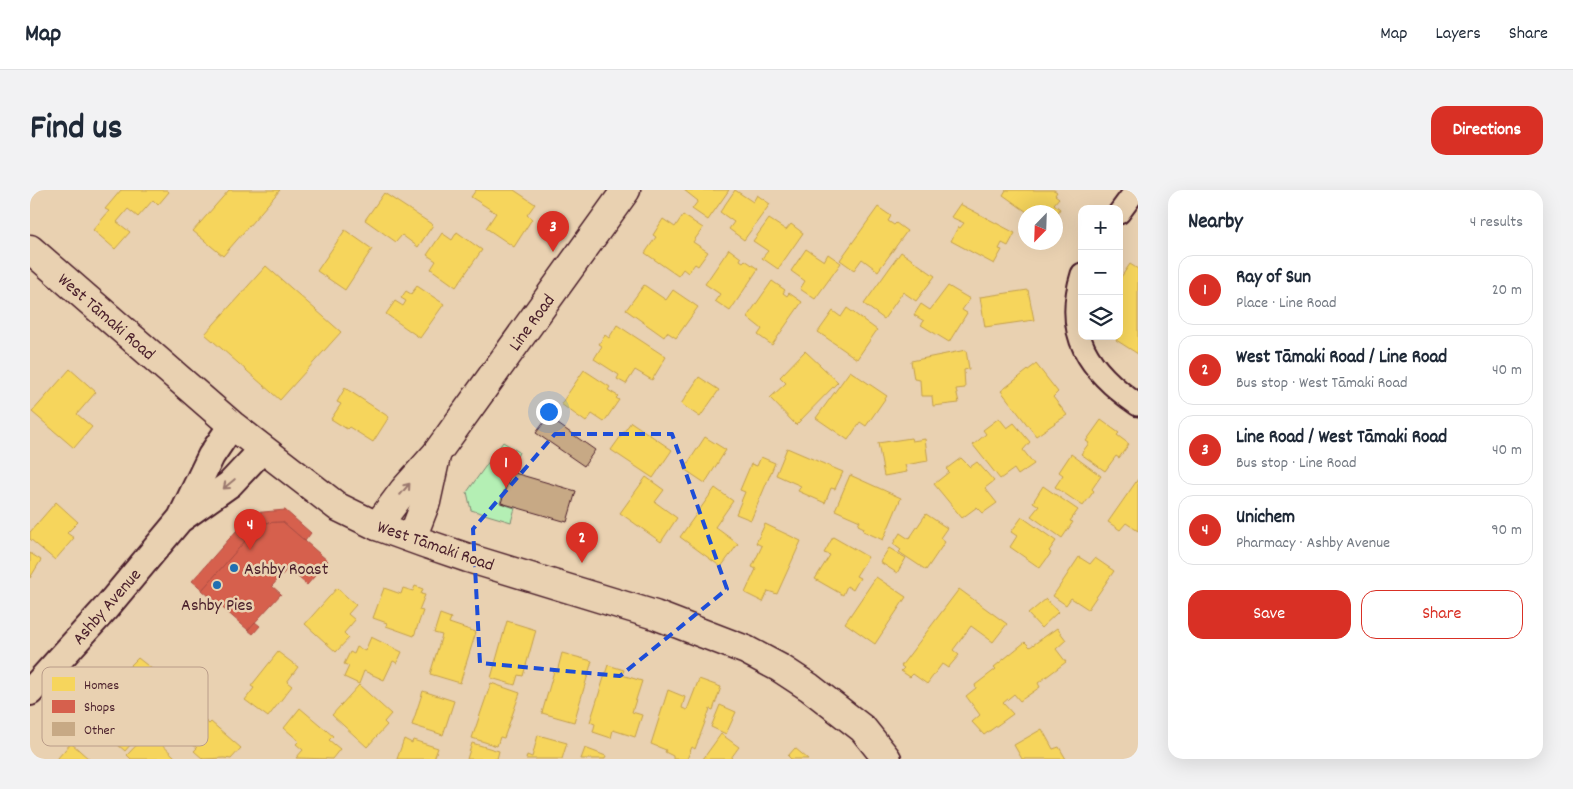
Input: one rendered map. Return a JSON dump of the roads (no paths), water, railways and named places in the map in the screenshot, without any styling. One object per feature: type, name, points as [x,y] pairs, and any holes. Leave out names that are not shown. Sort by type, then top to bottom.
[{"type":"main road","name":"Line Road","points":[[377,526],[404,490],[436,454],[626,190]]},
{"type":"main road","name":"West Tāmaki Road","points":[[30,249],[232,426],[338,507],[377,526],[468,558],[655,616],[746,650],[780,668],[809,687],[863,729],[887,759]]},
{"type":"main road","name":"Line Road","points":[[412,538],[426,502],[436,454]]},
{"type":"street","points":[[1123,208],[1136,190]]},
{"type":"street","points":[[1078,292],[1075,305],[1075,324],[1090,360],[1102,377],[1138,405]]},
{"type":"street","name":"Ashby Avenue","points":[[53,667],[106,608],[181,518],[211,456],[232,426]]},
{"type":"street","name":"Ashby Avenue","points":[[181,518],[230,484],[263,449]]},
{"type":"street","name":"Ashby Avenue","points":[[30,692],[42,679]]},
{"type":"place","name":"Line Road / West Tāmaki Road","points":[[553,252]]},
{"type":"place","name":"Ray of Sun","points":[[506,488]]},
{"type":"place","name":"Unichem","points":[[250,550]]},
{"type":"place","name":"West Tāmaki Road / Line Road","points":[[582,563]]},
{"type":"place","name":"Ashby Roast","points":[[234,568]]},
{"type":"place","name":"Ashby Pies","points":[[217,585]]}]
